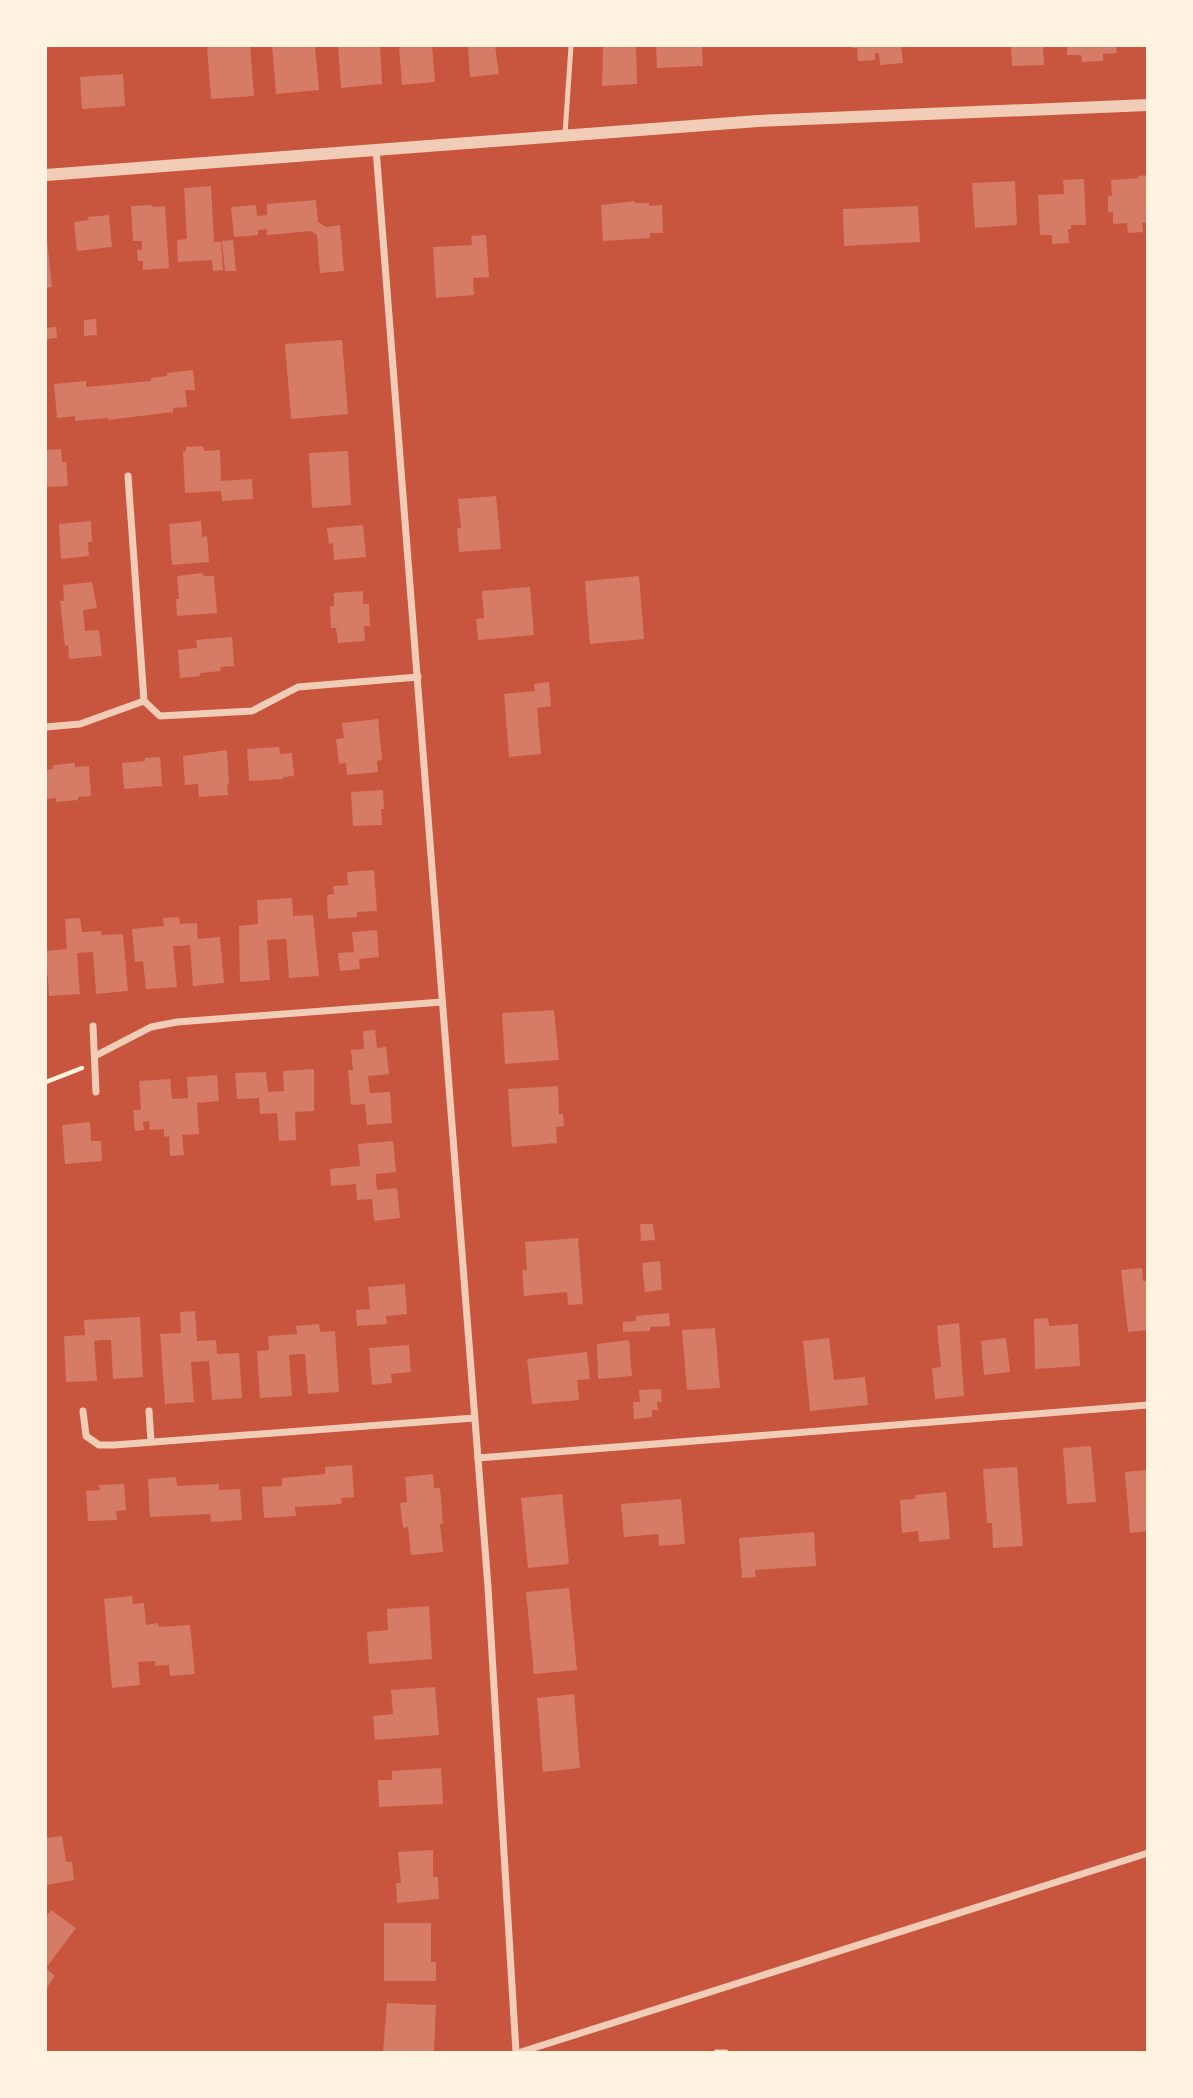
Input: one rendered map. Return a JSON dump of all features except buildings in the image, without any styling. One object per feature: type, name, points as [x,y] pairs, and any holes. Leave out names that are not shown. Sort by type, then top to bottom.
[{"type":"street","points":[[46,175],[758,121],[1147,105]]},
{"type":"street","points":[[376,149],[478,1458],[518,2053],[1147,1853]]},
{"type":"street","points":[[128,476],[144,701],[160,716],[252,711],[298,687],[418,677]]},
{"type":"street","points":[[46,727],[80,724],[144,701]]},
{"type":"street","points":[[95,1056],[151,1027],[177,1022],[442,1002]]},
{"type":"street","points":[[93,1026],[96,1092]]},
{"type":"street","points":[[478,1458],[1147,1405]]},
{"type":"street","points":[[83,1411],[86,1436],[99,1445],[474,1418]]},
{"type":"street","points":[[149,1411],[152,1442]]},
{"type":"lane","points":[[565,134],[572,46]]},
{"type":"lane","points":[[716,2053],[726,2053]]},
{"type":"path","points":[[46,1082],[86,1066],[95,1056]]}]
